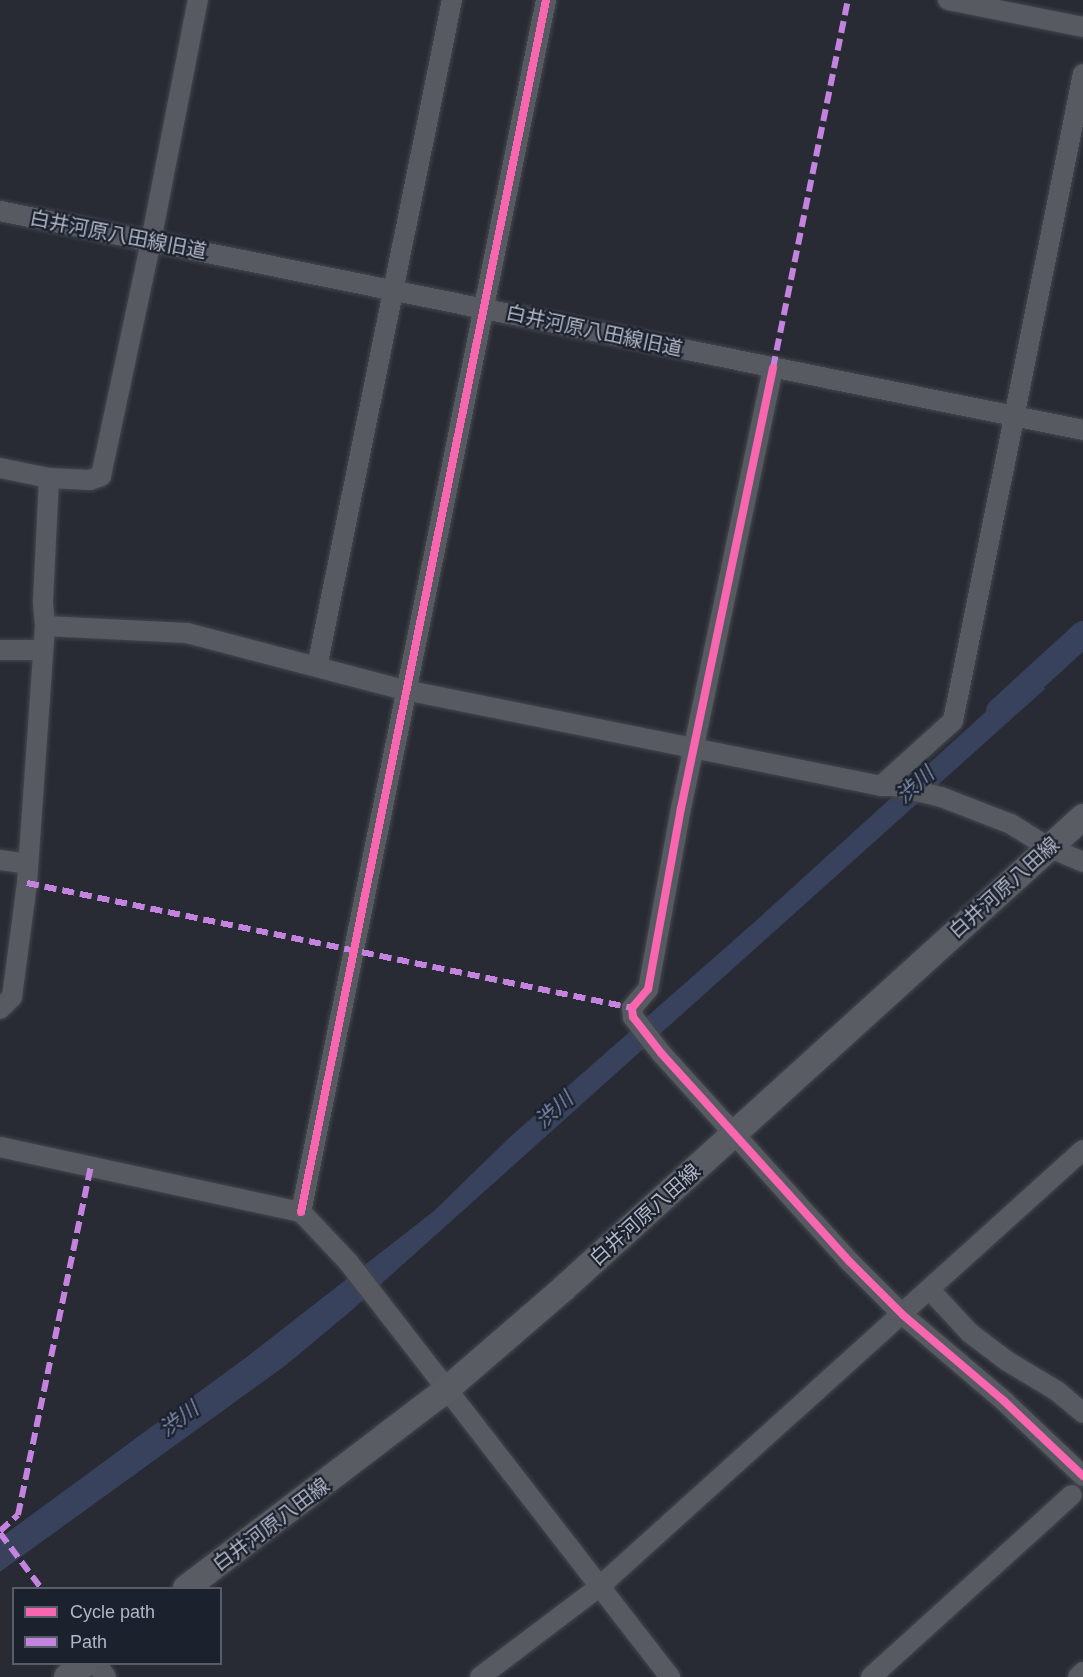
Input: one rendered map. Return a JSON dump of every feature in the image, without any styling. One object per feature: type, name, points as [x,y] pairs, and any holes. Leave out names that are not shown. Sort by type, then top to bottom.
[{"type":"main road","name":"白井河原八田線","points":[[187,1587],[446,1390],[564,1288],[1083,817]]},
{"type":"main road","points":[[67,1677],[85,1665]]},
{"type":"street","points":[[0,468],[49,478],[90,480],[101,476],[151,241],[198,0]]},
{"type":"street","points":[[316,667],[452,0]]},
{"type":"street","points":[[301,1212],[546,0]]},
{"type":"street","points":[[948,0],[1083,27]]},
{"type":"street","points":[[888,786],[953,721],[1083,74]]},
{"type":"street","name":"白井河原八田線旧道","points":[[0,211],[1083,430]]},
{"type":"street","points":[[773,368],[681,808],[648,989],[632,1008],[633,1017],[661,1053],[850,1262],[903,1315],[1004,1401],[1083,1476]]},
{"type":"street","points":[[0,1009],[12,997],[28,864],[41,650],[45,626],[43,601],[49,478]]},
{"type":"street","points":[[45,626],[187,633],[405,690],[695,746],[941,797],[1011,824],[1048,847],[1083,862]]},
{"type":"street","points":[[0,650],[41,650]]},
{"type":"street","points":[[0,860],[28,864]]},
{"type":"street","points":[[0,1147],[301,1212],[349,1263],[670,1677]]},
{"type":"street","points":[[480,1677],[599,1587],[903,1315],[1083,1150]]},
{"type":"street","points":[[930,1290],[970,1333],[1007,1362],[1057,1391],[1083,1413]]},
{"type":"street","points":[[871,1677],[1072,1495]]},
{"type":"street","points":[[97,1665],[106,1677]]},
{"type":"street","points":[[1078,1677],[1083,1672]]},
{"type":"water","points":[[1013,687],[1046,688],[352,1310],[286,1365],[0,1572],[0,1538],[248,1356],[434,1211],[510,1137],[758,919]]},
{"type":"waterway","name":"渋川","points":[[999,711],[1083,634]]},
{"type":"marked path","points":[[773,368],[848,0]]},
{"type":"marked path","points":[[27,883],[632,1008]]},
{"type":"marked path","points":[[0,1531],[18,1515],[91,1167]]},
{"type":"marked path","points":[[0,1533],[40,1587]]},
{"type":"cycle path","points":[[301,1212],[546,0]]},
{"type":"cycle path","points":[[773,368],[681,808],[648,989],[632,1008],[633,1017],[661,1053],[850,1262],[903,1315],[1004,1401],[1083,1476]]}]
